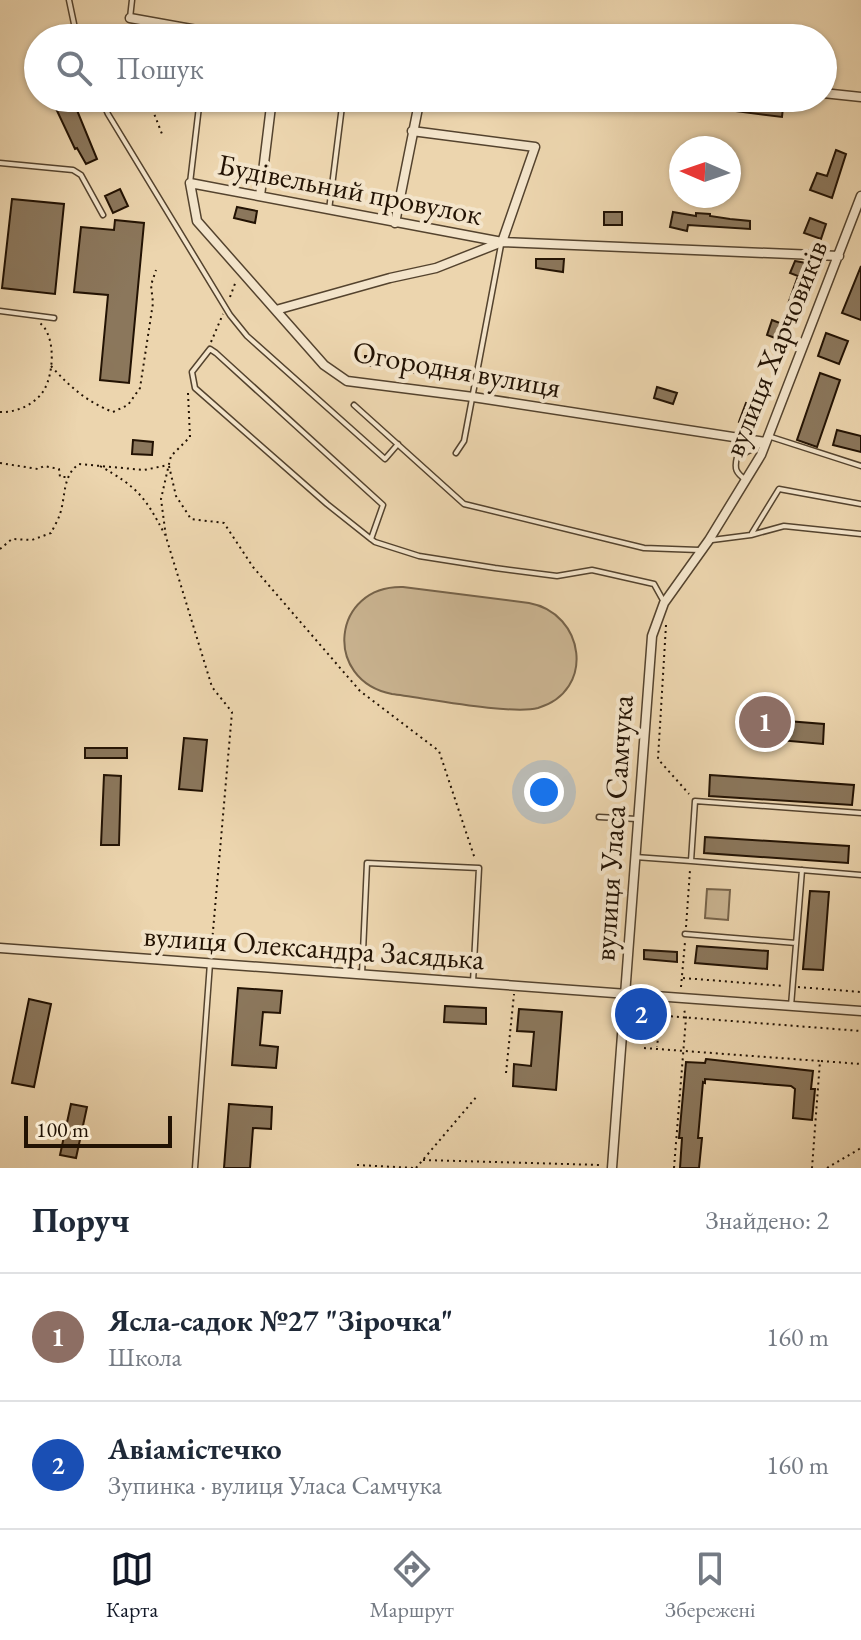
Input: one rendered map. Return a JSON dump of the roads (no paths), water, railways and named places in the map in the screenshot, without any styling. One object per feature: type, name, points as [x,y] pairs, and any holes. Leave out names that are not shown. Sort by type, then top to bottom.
[{"type":"street","points":[[130,18],[158,24]]},
{"type":"street","points":[[837,94],[861,97]]},
{"type":"street","points":[[260,196],[270,112]]},
{"type":"street","points":[[395,223],[417,112]]},
{"type":"street","points":[[412,131],[535,147],[502,242]]},
{"type":"street","name":"Будівельний провулок","points":[[190,183],[502,242],[839,256]]},
{"type":"street","name":"Огородня вулиця","points":[[190,183],[197,221],[324,365],[347,381],[767,439]]},
{"type":"street","name":"вулиця Харчовиків","points":[[652,636],[664,603],[709,540],[767,439],[861,196]]},
{"type":"street","name":"Будівельний провулок","points":[[276,310],[436,268],[502,242]]},
{"type":"street","name":"вулиця Уласа Самчука","points":[[612,1167],[652,636]]},
{"type":"street","name":"вулиця Олександра Засядька","points":[[0,948],[861,1011]]},
{"type":"street","points":[[861,1004],[861,1011]]},
{"type":"lane","points":[[69,0],[74,24]]},
{"type":"lane","points":[[130,18],[132,0]]},
{"type":"lane","points":[[107,112],[222,304],[247,336],[385,459],[398,444]]},
{"type":"lane","points":[[190,183],[198,112]]},
{"type":"lane","points":[[329,210],[341,112]]},
{"type":"lane","points":[[0,163],[73,170],[81,175],[103,215]]},
{"type":"lane","points":[[456,453],[464,441],[502,242]]},
{"type":"lane","points":[[0,311],[54,318]]},
{"type":"lane","points":[[371,539],[383,505],[216,353],[207,350],[192,372],[195,388],[371,539],[419,556],[510,570],[557,576],[592,570],[606,573],[654,584],[664,603]]},
{"type":"lane","points":[[354,405],[464,504],[644,548],[702,550]]},
{"type":"lane","points":[[746,480],[737,474],[737,457],[767,439],[861,466]]},
{"type":"lane","points":[[751,535],[779,489],[861,504]]},
{"type":"lane","points":[[709,540],[751,535],[784,526],[861,534]]},
{"type":"lane","points":[[691,861],[695,801],[861,813]]},
{"type":"lane","points":[[599,817],[638,819]]},
{"type":"lane","points":[[635,857],[861,875]]},
{"type":"lane","points":[[362,974],[367,863],[479,868],[473,982]]},
{"type":"lane","points":[[791,1006],[802,870]]},
{"type":"lane","points":[[685,934],[796,943]]},
{"type":"lane","points":[[195,1168],[210,963]]},
{"type":"place","name":"Ясла-садок №27 \"Зірочка\"","points":[[765,722]]},
{"type":"place","name":"Авіамістечко","points":[[641,1014]]}]
